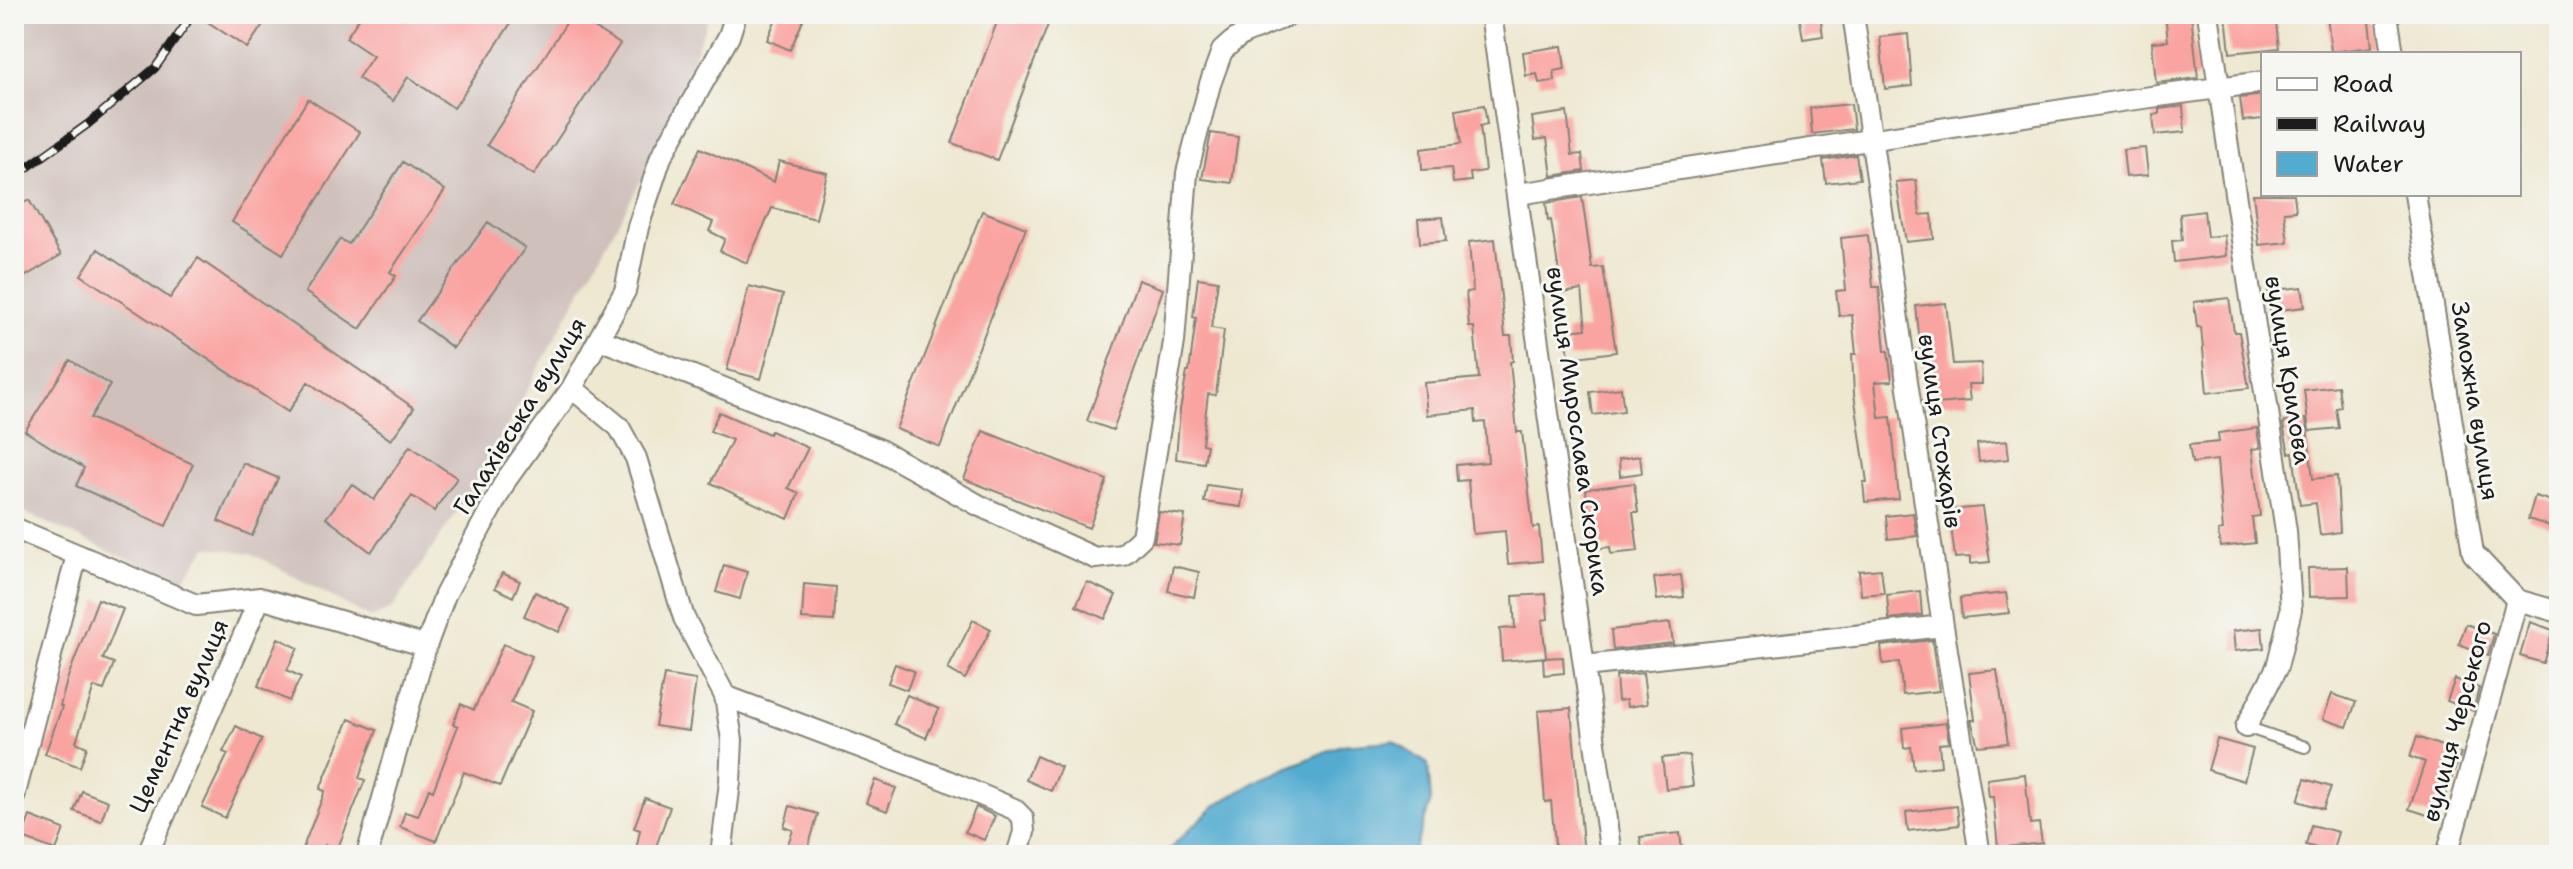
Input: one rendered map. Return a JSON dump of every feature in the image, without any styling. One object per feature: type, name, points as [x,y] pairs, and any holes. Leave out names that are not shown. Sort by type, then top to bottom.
[{"type":"street","name":"Галахівська вулиця","points":[[367,855],[426,646],[445,595],[506,480],[572,388],[625,291],[638,227],[661,157],[729,36],[736,14]]},
{"type":"street","points":[[599,339],[878,449],[980,506],[1095,558],[1123,555],[1142,537],[1174,342],[1187,173],[1210,84],[1222,51],[1232,42],[1243,34],[1292,14]]},
{"type":"street","name":"вулиця Мирослава Скорика","points":[[1491,14],[1611,855]]},
{"type":"street","name":"вулиця Стожарів","points":[[1853,14],[1980,855]]},
{"type":"street","name":"вулиця Крилова","points":[[2208,14],[2286,531],[2291,610],[2277,667],[2246,727]]},
{"type":"street","points":[[2387,14],[2393,52]]},
{"type":"street","points":[[1518,194],[2261,82]]},
{"type":"street","name":"Заможна вулиця","points":[[2415,196],[2473,553],[2517,600]]},
{"type":"street","points":[[572,388],[619,427],[636,458],[684,618],[725,696],[732,740],[721,855]]},
{"type":"street","points":[[14,528],[196,605],[260,598],[426,646]]},
{"type":"street","points":[[14,797],[77,555]]},
{"type":"street","name":"Цементна вулиця","points":[[147,855],[260,598]]},
{"type":"street","points":[[2517,600],[2559,612]]},
{"type":"street","name":"вулиця Черського","points":[[2447,855],[2517,600]]},
{"type":"street","points":[[1585,666],[1943,626]]},
{"type":"street","points":[[725,696],[934,775],[1014,809],[1023,818],[1024,832],[1017,855]]},
{"type":"lane","points":[[2246,727],[2305,747]]},
{"type":"shaded area","points":[[14,14],[710,14],[656,153],[478,480],[392,609],[371,618],[251,553],[207,547],[181,583],[14,508]]},
{"type":"water","points":[[1393,741],[1428,764],[1431,801],[1413,855],[1167,855],[1173,845],[1215,806],[1261,779],[1341,745]]},
{"type":"building","points":[[196,14],[270,14],[247,48]]},
{"type":"building","points":[[362,14],[517,14],[454,108],[408,77],[393,101],[358,78],[373,56],[346,38]]},
{"type":"building","points":[[572,14],[620,44],[534,175],[487,145]]},
{"type":"building","points":[[778,14],[806,14],[790,50],[767,40]]},
{"type":"building","points":[[1000,14],[1052,14],[997,160],[952,143]]},
{"type":"building","points":[[1799,14],[1820,14],[1823,36],[1803,39]]},
{"type":"building","points":[[2165,14],[2191,14],[2198,78],[2156,83],[2152,42],[2168,41]]},
{"type":"building","points":[[2226,14],[2275,14],[2279,48],[2230,53]]},
{"type":"building","points":[[2327,14],[2368,14],[2372,47],[2331,52]]},
{"type":"building","points":[[1908,34],[1912,86],[1885,89],[1880,37]]},
{"type":"building","points":[[1562,46],[1565,69],[1554,71],[1555,81],[1539,83],[1537,74],[1526,76],[1523,52]]},
{"type":"building","points":[[2261,95],[2261,119],[2243,121],[2240,98]]},
{"type":"building","points":[[308,99],[360,132],[283,254],[232,222]]},
{"type":"building","points":[[1851,104],[1854,129],[1812,134],[1810,108]]},
{"type":"building","points":[[1484,105],[1487,124],[1480,126],[1485,171],[1470,173],[1471,181],[1453,183],[1451,168],[1422,170],[1421,149],[1461,144],[1456,110]]},
{"type":"building","points":[[2183,106],[2185,132],[2155,135],[2153,115],[2159,114],[2159,109]]},
{"type":"building","points":[[1567,112],[1572,155],[1582,154],[1584,171],[1552,176],[1547,138],[1535,140],[1532,117]]},
{"type":"building","points":[[1211,133],[1238,137],[1232,183],[1202,179]]},
{"type":"building","points":[[700,148],[774,182],[779,161],[827,173],[816,219],[772,208],[747,263],[720,251],[725,239],[709,231],[713,222],[674,204]]},
{"type":"building","points":[[2145,148],[2148,175],[2126,177],[2123,150]]},
{"type":"building","points":[[1856,155],[1860,179],[1826,183],[1823,160]]},
{"type":"building","points":[[403,162],[445,190],[390,272],[396,276],[360,329],[305,292],[340,239],[349,244]]},
{"type":"building","points":[[1916,180],[1920,215],[1932,214],[1934,239],[1906,242],[1896,182]]},
{"type":"building","points":[[2253,194],[2294,196],[2296,211],[2284,212],[2288,242],[2259,245]]},
{"type":"building","points":[[1582,197],[1592,268],[1603,267],[1616,352],[1569,358],[1566,331],[1586,329],[1582,290],[1562,293],[1546,203]]},
{"type":"building","points":[[29,200],[61,255],[14,283],[14,208]]},
{"type":"building","points":[[982,211],[1026,228],[940,447],[896,429]]},
{"type":"building","points":[[2204,211],[2207,237],[2224,235],[2226,256],[2174,262],[2172,241],[2182,240],[2180,214]]},
{"type":"building","points":[[1443,217],[1446,241],[1420,243],[1418,219]]},
{"type":"building","points":[[488,222],[525,248],[453,348],[417,321]]},
{"type":"building","points":[[1868,235],[1873,287],[1879,287],[1885,351],[1888,351],[1892,381],[1875,382],[1879,418],[1891,417],[1899,499],[1865,502],[1863,482],[1867,482],[1854,394],[1852,354],[1856,354],[1852,315],[1839,316],[1836,291],[1846,290],[1841,238]]},
{"type":"building","points":[[1495,239],[1505,336],[1511,336],[1513,361],[1510,362],[1517,432],[1522,432],[1533,528],[1539,527],[1542,561],[1508,564],[1505,531],[1473,534],[1468,480],[1457,481],[1456,465],[1488,462],[1485,422],[1476,423],[1475,410],[1427,415],[1424,383],[1479,378],[1474,327],[1469,327],[1466,292],[1473,291],[1469,242]]},
{"type":"building","points":[[98,249],[170,298],[198,258],[414,408],[391,440],[308,382],[288,412],[81,275]]},
{"type":"building","points":[[1198,278],[1218,281],[1211,328],[1224,330],[1216,395],[1208,394],[1202,444],[1207,445],[1204,463],[1176,459],[1180,410],[1196,318],[1193,317]]},
{"type":"building","points":[[1138,280],[1163,289],[1113,430],[1087,421]]},
{"type":"building","points":[[749,286],[783,295],[761,379],[727,370]]},
{"type":"building","points":[[2302,287],[2305,307],[2270,311],[2268,291]]},
{"type":"building","points":[[2229,298],[2234,332],[2239,332],[2249,388],[2207,393],[2201,327],[2197,327],[2194,302]]},
{"type":"building","points":[[1946,303],[1953,364],[1981,363],[1982,384],[1968,384],[1970,401],[1937,404],[1930,351],[1921,352],[1916,306]]},
{"type":"building","points":[[70,360],[110,385],[90,418],[193,464],[166,526],[76,486],[84,468],[25,431]]},
{"type":"building","points":[[2338,386],[2341,407],[2336,408],[2339,428],[2309,431],[2304,390]]},
{"type":"building","points":[[1621,388],[1624,411],[1593,415],[1590,392]]},
{"type":"building","points":[[719,412],[808,448],[788,488],[799,493],[788,519],[711,483],[732,440],[710,431]]},
{"type":"building","points":[[2306,419],[2313,479],[2337,476],[2340,532],[2320,535],[2316,503],[2300,505],[2293,452],[2289,453],[2283,425]]},
{"type":"building","points":[[2257,428],[2260,448],[2252,449],[2260,516],[2252,517],[2255,543],[2220,547],[2218,531],[2223,530],[2217,460],[2192,463],[2189,445],[2219,442],[2218,433]]},
{"type":"building","points":[[983,431],[1107,480],[1089,528],[964,479]]},
{"type":"building","points":[[2007,441],[2009,459],[1979,462],[1977,444]]},
{"type":"building","points":[[410,446],[457,478],[434,511],[412,496],[371,552],[326,518],[352,484],[374,500]]},
{"type":"building","points":[[1640,456],[1642,473],[1620,476],[1619,459]]},
{"type":"building","points":[[243,463],[278,478],[252,536],[218,521]]},
{"type":"building","points":[[1634,483],[1638,512],[1633,512],[1638,551],[1611,554],[1610,547],[1591,549],[1586,489]]},
{"type":"building","points":[[1207,485],[1243,490],[1241,507],[1204,502]]},
{"type":"building","points":[[2535,496],[2559,503],[2559,529],[2528,519]]},
{"type":"building","points":[[1982,507],[1990,562],[1970,564],[1970,557],[1955,558],[1949,510]]},
{"type":"building","points":[[1159,512],[1185,515],[1180,545],[1154,542]]},
{"type":"building","points":[[1913,513],[1917,536],[1888,539],[1886,516]]},
{"type":"building","points":[[724,565],[747,572],[740,599],[716,592]]},
{"type":"building","points":[[1173,566],[1199,572],[1194,597],[1168,591]]},
{"type":"building","points":[[2348,567],[2349,596],[2309,597],[2308,568]]},
{"type":"building","points":[[1881,569],[1884,593],[1861,595],[1859,571]]},
{"type":"building","points":[[502,573],[520,581],[513,597],[495,588]]},
{"type":"building","points":[[1681,575],[1684,597],[1657,600],[1654,578]]},
{"type":"building","points":[[1087,582],[1116,595],[1105,619],[1076,606]]},
{"type":"building","points":[[804,584],[836,587],[834,621],[802,619]]},
{"type":"building","points":[[1920,591],[1922,615],[1889,619],[1887,595]]},
{"type":"building","points":[[535,592],[570,609],[559,632],[524,616]]},
{"type":"building","points":[[2006,593],[2009,613],[1962,618],[1960,598]]},
{"type":"building","points":[[1546,594],[1548,619],[1542,620],[1546,657],[1502,661],[1500,629],[1515,628],[1513,596]]},
{"type":"building","points":[[98,599],[123,609],[103,659],[114,663],[104,690],[94,687],[76,742],[87,747],[80,767],[45,754],[62,707],[68,677]]},
{"type":"building","points":[[973,620],[991,629],[965,679],[948,669]]},
{"type":"building","points":[[2530,622],[2553,630],[2543,663],[2520,656]]},
{"type":"building","points":[[1670,623],[1673,643],[1613,650],[1611,630]]},
{"type":"building","points":[[2466,624],[2494,634],[2488,655],[2459,644]]},
{"type":"building","points":[[2262,628],[2264,648],[2235,651],[2233,631]]},
{"type":"building","points":[[278,638],[298,648],[287,670],[301,677],[289,701],[258,686]]},
{"type":"building","points":[[1932,640],[1939,691],[1903,695],[1899,662],[1883,664],[1881,646]]},
{"type":"building","points":[[503,644],[532,656],[511,702],[532,711],[500,786],[464,772],[436,841],[400,827],[405,812],[418,816],[429,789],[433,791],[458,726],[453,724],[461,704],[474,710]]},
{"type":"building","points":[[1563,657],[1564,673],[1544,675],[1543,658]]},
{"type":"building","points":[[895,664],[914,671],[907,690],[888,683]]},
{"type":"building","points":[[1997,670],[2008,743],[1978,746],[1971,720],[1975,720],[1969,673]]},
{"type":"building","points":[[1643,673],[1647,704],[1627,707],[1626,700],[1618,701],[1616,676]]},
{"type":"building","points":[[664,675],[696,680],[689,731],[655,726]]},
{"type":"building","points":[[2455,679],[2479,688],[2473,711],[2447,701]]},
{"type":"building","points":[[2332,694],[2356,702],[2347,727],[2323,719]]},
{"type":"building","points":[[907,695],[939,709],[926,738],[894,724]]},
{"type":"building","points":[[1571,708],[1584,855],[1556,855],[1551,801],[1545,802],[1538,711]]},
{"type":"building","points":[[349,719],[377,730],[359,778],[365,780],[337,850],[325,845],[321,855],[300,855],[325,791],[320,789]]},
{"type":"building","points":[[1946,723],[1949,743],[1939,744],[1941,766],[1914,769],[1911,747],[1904,748],[1902,728]]},
{"type":"building","points":[[236,726],[262,739],[225,818],[202,807],[228,754],[223,752]]},
{"type":"building","points":[[2417,737],[2461,753],[2437,818],[2409,809],[2425,762],[2410,757]]},
{"type":"building","points":[[2217,739],[2253,749],[2244,781],[2208,770]]},
{"type":"building","points":[[1689,755],[1693,786],[1666,789],[1662,758]]},
{"type":"building","points":[[1036,756],[1061,767],[1051,791],[1026,780]]},
{"type":"building","points":[[2025,774],[2030,824],[2039,823],[2042,843],[1998,848],[1993,797],[1989,797],[1987,779]]},
{"type":"building","points":[[2305,779],[2331,787],[2323,809],[2298,801]]},
{"type":"building","points":[[875,780],[896,788],[887,811],[866,803]]},
{"type":"building","points":[[82,791],[108,801],[101,821],[74,811]]},
{"type":"building","points":[[645,798],[670,807],[653,855],[635,855],[640,830],[634,828]]},
{"type":"building","points":[[790,806],[818,814],[806,855],[784,855],[793,830],[784,827]]},
{"type":"building","points":[[1957,806],[1959,825],[1908,831],[1906,812]]},
{"type":"building","points":[[976,807],[995,816],[984,840],[965,832]]},
{"type":"building","points":[[30,816],[64,829],[56,850],[22,838]]},
{"type":"building","points":[[2311,825],[2338,832],[2332,852],[2306,845]]},
{"type":"building","points":[[1680,833],[1682,852],[1643,855],[1640,837]]},
{"type":"railway","points":[[14,177],[88,124],[155,68],[193,14]]}]
